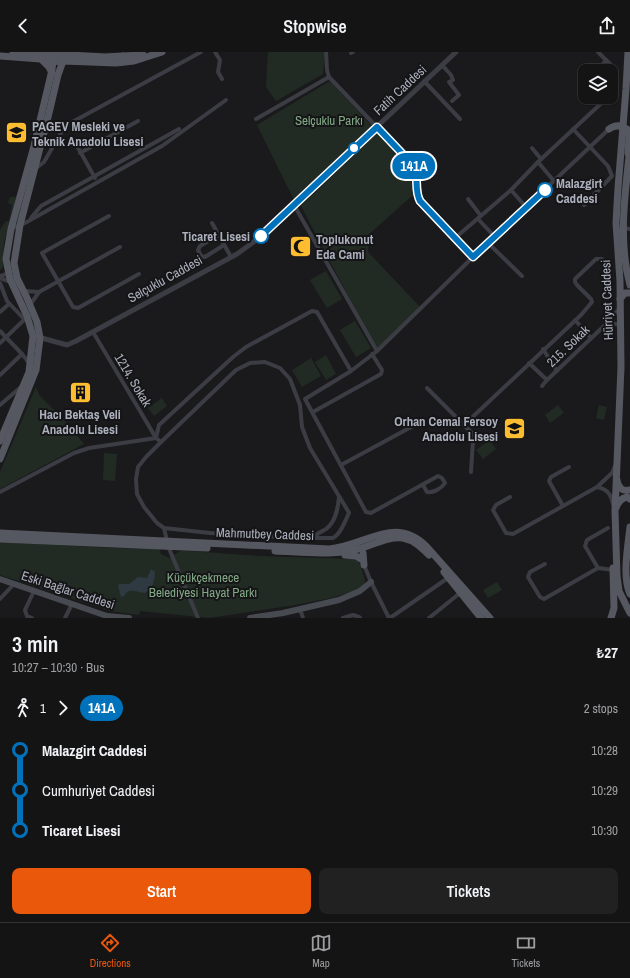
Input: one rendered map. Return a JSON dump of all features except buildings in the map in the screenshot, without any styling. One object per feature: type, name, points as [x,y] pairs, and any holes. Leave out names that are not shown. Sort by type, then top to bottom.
[{"type":"main road","points":[[12,52],[105,57],[139,55],[157,52]]},
{"type":"main road","points":[[0,441],[24,384],[37,337],[26,318],[11,282],[22,224],[55,74],[53,60],[49,52]]},
{"type":"main road","points":[[0,459],[36,370],[37,337],[37,322],[30,304],[17,278],[7,264],[6,258],[11,229],[55,74],[68,56],[69,52]]},
{"type":"main road","points":[[0,56],[53,60],[58,62],[116,62],[134,61],[162,52]]},
{"type":"main road","name":"Hürriyet Caddesi","points":[[617,538],[615,511],[620,414],[621,328],[616,223],[624,126],[627,52]]},
{"type":"main road","points":[[41,60],[55,74]]},
{"type":"main road","points":[[55,74],[76,61]]},
{"type":"main road","points":[[609,129],[624,110]]},
{"type":"main road","points":[[609,129],[614,126],[624,126],[628,130],[629,159]]},
{"type":"main road","points":[[609,129],[618,131],[622,139]]},
{"type":"main road","points":[[629,159],[630,148]]},
{"type":"main road","name":"Hürriyet Caddesi","points":[[629,159],[624,198],[630,285]]},
{"type":"main road","points":[[620,299],[625,293],[630,293]]},
{"type":"main road","points":[[616,478],[622,490],[630,490]]},
{"type":"main road","points":[[615,511],[617,504],[621,499],[627,497],[630,499]]},
{"type":"main road","points":[[630,527],[627,585],[630,594]]},
{"type":"main road","name":"Mahmutbey Caddesi","points":[[0,539],[329,549],[345,546],[360,547],[382,534],[403,532],[419,538],[490,618]]},
{"type":"main road","name":"Mahmutbey Caddesi","points":[[0,533],[168,543],[261,551],[336,553],[395,538],[404,538],[412,541],[426,551],[481,618]]},
{"type":"main road","points":[[611,618],[614,608],[614,546],[617,538]]},
{"type":"main road","points":[[617,538],[617,576],[620,591],[630,613]]},
{"type":"main road","points":[[363,562],[372,545]]},
{"type":"main road","points":[[360,547],[363,562]]},
{"type":"main road","points":[[336,553],[356,556],[363,562]]},
{"type":"main road","name":"Eski Bağlar Caddesi","points":[[0,579],[107,617],[130,618]]},
{"type":"main road","points":[[250,618],[339,600],[360,591],[371,582]]},
{"type":"street","points":[[35,169],[44,162],[64,126],[201,52]]},
{"type":"street","points":[[215,52],[220,60],[218,72],[222,79]]},
{"type":"street","points":[[326,52],[326,70],[329,77],[414,166],[417,174],[416,194],[420,201],[473,257]]},
{"type":"street","name":"Fatih Caddesi","points":[[377,127],[456,52]]},
{"type":"street","points":[[598,52],[610,64]]},
{"type":"street","points":[[603,64],[606,60]]},
{"type":"street","points":[[442,65],[451,75],[452,80],[450,82],[459,95],[452,101]]},
{"type":"street","points":[[256,119],[329,77]]},
{"type":"street","points":[[424,81],[460,119]]},
{"type":"street","points":[[11,229],[162,146],[226,100]]},
{"type":"street","points":[[455,238],[511,190],[539,161],[600,104]]},
{"type":"street","points":[[80,153],[138,120]]},
{"type":"street","name":"Selçuklu Caddesi","points":[[37,337],[67,344],[76,341],[231,257],[256,240],[377,127]]},
{"type":"street","points":[[22,224],[35,214],[41,206],[179,129]]},
{"type":"street","points":[[573,129],[608,166],[612,176],[584,205]]},
{"type":"street","points":[[423,485],[427,492],[431,492],[443,486],[445,483],[442,478],[438,476],[371,514],[366,512],[305,399],[351,371],[377,351],[473,257],[609,129]]},
{"type":"street","points":[[76,144],[98,182]]},
{"type":"street","points":[[532,148],[539,161],[554,181]]},
{"type":"street","points":[[511,190],[526,207]]},
{"type":"street","points":[[468,199],[479,217],[495,237]]},
{"type":"street","points":[[294,205],[346,294],[377,351]]},
{"type":"street","points":[[109,216],[42,253],[73,307],[78,308],[139,274]]},
{"type":"street","points":[[212,223],[231,257]]},
{"type":"street","points":[[219,236],[200,246],[198,250],[201,256],[205,257],[224,245]]},
{"type":"street","points":[[488,243],[522,276]]},
{"type":"street","points":[[30,304],[39,292],[120,247]]},
{"type":"street","points":[[464,425],[592,302],[590,297],[575,282],[575,279],[596,259],[602,259],[607,265]]},
{"type":"street","points":[[0,276],[6,269],[7,264]]},
{"type":"street","points":[[0,276],[12,272]]},
{"type":"street","points":[[0,276],[11,282]]},
{"type":"street","points":[[0,283],[4,296],[9,304],[26,318],[0,343]]},
{"type":"street","points":[[24,291],[39,292]]},
{"type":"street","points":[[0,312],[9,304]]},
{"type":"street","name":"215. Sokak","points":[[529,362],[547,380],[603,327],[620,308]]},
{"type":"street","points":[[156,438],[159,425],[233,357],[246,347],[312,311],[317,312],[351,371]]},
{"type":"street","points":[[575,320],[591,338]]},
{"type":"street","points":[[603,327],[615,323],[621,328]]},
{"type":"street","points":[[0,331],[30,364]]},
{"type":"street","name":"1214. Sokak","points":[[93,332],[156,438]]},
{"type":"street","points":[[543,349],[557,371]]},
{"type":"street","points":[[0,375],[22,354]]},
{"type":"street","points":[[313,412],[381,374],[382,370],[372,354]]},
{"type":"street","points":[[250,362],[265,362],[280,368],[290,379],[300,405],[302,427],[310,448],[340,497],[349,513],[337,536],[333,538],[210,533],[164,528],[157,523],[144,507],[138,494],[136,479],[138,467],[146,457],[236,370],[250,362]]},
{"type":"street","points":[[542,386],[547,380]]},
{"type":"street","points":[[0,405],[24,384]]},
{"type":"street","points":[[427,388],[472,434],[471,472]]},
{"type":"street","points":[[341,465],[413,426]]},
{"type":"street","points":[[0,492],[74,453],[89,448],[156,438],[161,442]]},
{"type":"street","points":[[510,497],[496,505],[493,510],[506,533],[512,534],[597,487],[612,473],[617,463]]},
{"type":"street","points":[[563,506],[549,481],[551,477],[569,467]]},
{"type":"street","points":[[597,487],[607,491],[611,496],[615,511]]},
{"type":"street","points":[[312,538],[332,522],[338,508],[340,497]]},
{"type":"street","points":[[164,528],[168,543],[198,618]]},
{"type":"street","points":[[598,568],[585,546],[587,540],[608,528]]},
{"type":"street","points":[[363,562],[389,618],[448,578]]},
{"type":"street","points":[[545,564],[530,572],[528,577],[540,597],[544,599],[598,568],[613,570]]},
{"type":"street","points":[[0,599],[14,584]]},
{"type":"street","points":[[32,618],[27,616],[25,610],[34,591]]},
{"type":"street","points":[[431,617],[460,593]]},
{"type":"street","points":[[65,618],[72,604]]},
{"type":"street","points":[[300,609],[303,618]]},
{"type":"street","points":[[343,618],[353,615],[360,618]]},
{"type":"green space","name":"Selçuklu Parkı","points":[[268,52],[325,52],[323,74],[276,101],[266,87]]},
{"type":"green space","points":[[330,81],[372,126],[294,200],[257,125]]},
{"type":"green space","name":"Selçuklu Parkı","points":[[377,133],[413,169],[413,195],[367,236],[369,238],[368,252],[421,308],[377,351],[301,206]]},
{"type":"green space","points":[[10,197],[16,197],[4,242],[3,267],[0,270],[0,230],[6,221],[9,221],[12,205],[8,203]]},
{"type":"green space","points":[[326,271],[342,299],[327,308],[310,280]]},
{"type":"green space","points":[[355,321],[371,348],[356,357],[340,330]]},
{"type":"green space","points":[[326,355],[336,374],[326,380],[315,362]]},
{"type":"green space","points":[[311,358],[321,376],[302,387],[292,370]]},
{"type":"green space","points":[[36,387],[39,395],[67,423],[84,444],[0,489],[0,472]]},
{"type":"green space","points":[[162,398],[167,406],[154,416],[148,408]]},
{"type":"green space","points":[[558,405],[564,413],[550,423],[545,415]]},
{"type":"green space","points":[[599,405],[607,407],[604,420],[596,418]]},
{"type":"green space","points":[[490,440],[496,449],[483,459],[476,450]]},
{"type":"green space","points":[[104,453],[117,454],[115,481],[103,480]]},
{"type":"green space","name":"Küçükçekmece Belediyesi Hayat Parkı","points":[[0,542],[159,549],[161,554],[169,558],[180,551],[189,551],[258,556],[355,559],[359,562],[365,580],[364,585],[358,590],[331,598],[295,605],[209,618],[140,611],[139,615],[110,611],[0,575]]},
{"type":"green space","points":[[497,582],[502,590],[488,598],[483,590]]},
{"type":"shaded area","points":[[151,569],[155,572],[153,584],[148,591],[145,593],[130,591],[121,597],[118,586],[119,584],[129,584],[138,577],[147,578]]},
{"type":"bus line","name":"141A","points":[[261,236],[377,127],[414,166],[417,174],[416,194],[420,201],[473,257],[545,190]]},
{"type":"place","name":"PAGEV Mesleki ve Teknik Anadolu Lisesi","points":[[16,133]]},
{"type":"place","name":"Malazgirt Caddesi","points":[[545,190]]},
{"type":"place","name":"Ticaret Lisesi","points":[[261,236]]},
{"type":"place","name":"Toplukonut Eda Cami","points":[[300,246]]},
{"type":"place","name":"Hacı Bektaş Veli Anadolu Lisesi","points":[[80,392]]},
{"type":"place","name":"Orhan Cemal Fersoy Anadolu Lisesi","points":[[514,428]]}]
